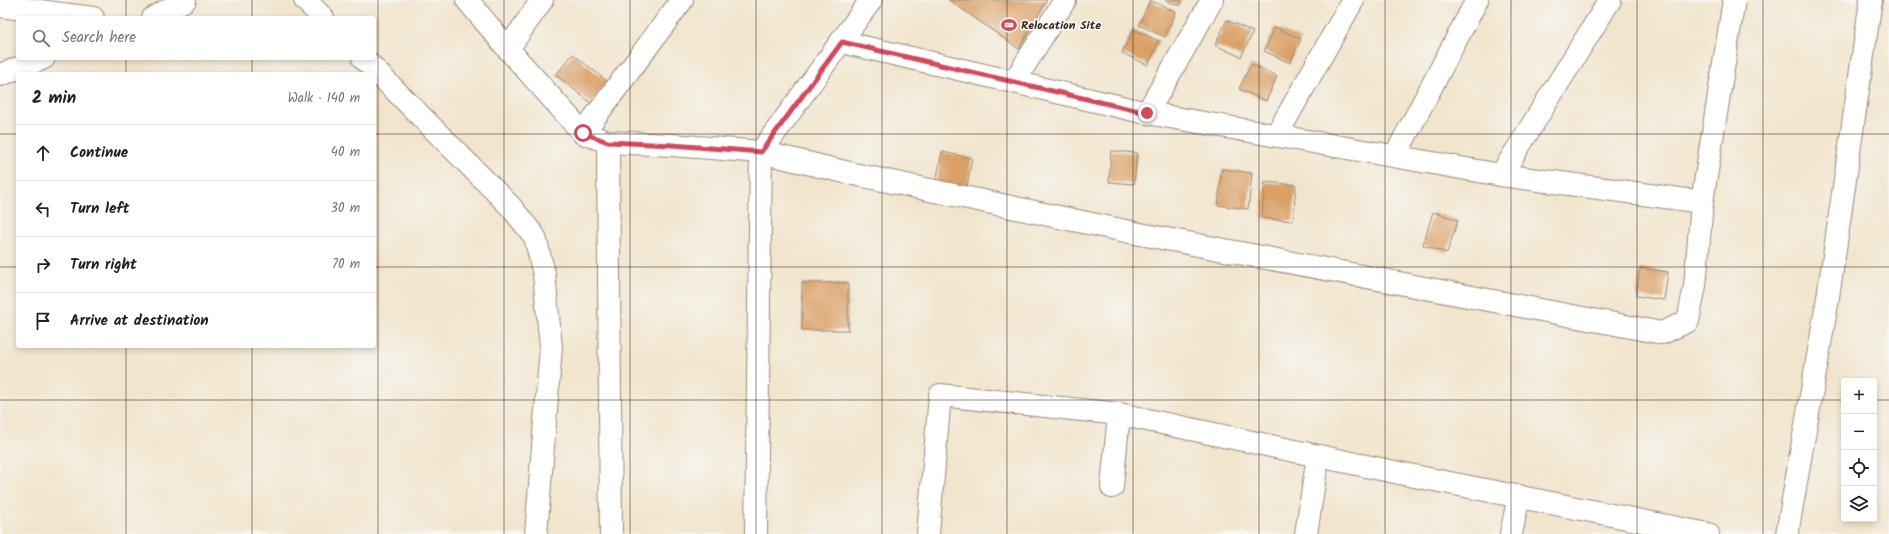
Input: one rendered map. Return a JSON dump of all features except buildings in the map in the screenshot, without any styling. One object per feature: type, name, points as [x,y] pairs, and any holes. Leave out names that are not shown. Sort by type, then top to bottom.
[{"type":"street","points":[[157,16],[185,0]]},
{"type":"street","points":[[305,0],[321,16]]},
{"type":"street","points":[[467,0],[508,49],[583,133],[608,142],[761,152],[849,173],[1135,233],[1662,332],[1688,321],[1695,286],[1702,202],[1734,0]]},
{"type":"street","points":[[508,49],[542,0]]},
{"type":"street","points":[[583,133],[682,0]]},
{"type":"street","points":[[756,534],[761,152],[871,0]]},
{"type":"street","points":[[1014,82],[1065,0]]},
{"type":"street","points":[[1147,113],[1212,0]]},
{"type":"street","points":[[1276,136],[1353,0]]},
{"type":"street","points":[[1395,156],[1476,0]]},
{"type":"street","points":[[1501,175],[1610,0]]},
{"type":"street","points":[[1787,534],[1827,304],[1871,0]]},
{"type":"street","points":[[0,6],[78,16]]},
{"type":"street","points":[[842,42],[1147,113],[1501,175],[1702,202]]},
{"type":"street","points":[[0,75],[39,60]]},
{"type":"street","points":[[365,60],[511,207],[535,237],[544,274],[550,347],[536,534]]},
{"type":"street","points":[[608,142],[611,534]]},
{"type":"street","points":[[928,534],[940,395],[1119,414],[1318,456],[1708,534]]},
{"type":"street","points":[[1112,487],[1119,414]]},
{"type":"street","points":[[1306,534],[1318,456]]},
{"type":"street","points":[[1511,534],[1519,496]]},
{"type":"place","name":"Relocation Site","points":[[1009,25]]},
{"type":"route","points":[[583,133],[608,142],[761,152],[842,42],[1147,113]]}]
